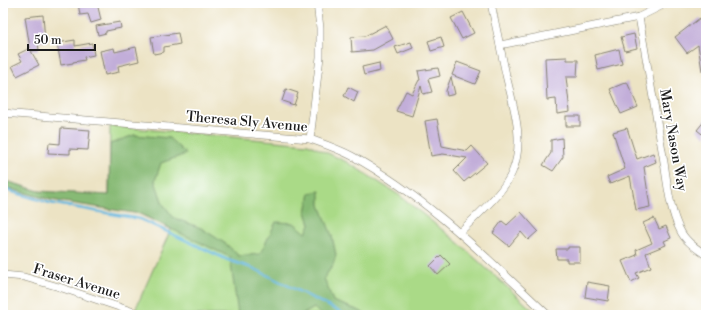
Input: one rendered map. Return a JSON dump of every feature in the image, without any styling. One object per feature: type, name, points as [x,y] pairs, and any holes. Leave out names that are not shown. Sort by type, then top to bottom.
[{"type":"street","points":[[310,138],[320,57],[320,28],[317,3]]},
{"type":"street","points":[[460,232],[497,195],[510,176],[515,163],[518,140],[516,119],[491,3]]},
{"type":"street","points":[[500,45],[639,18],[667,3]]},
{"type":"street","name":"Mary Nason Way","points":[[639,18],[668,186],[676,221],[680,232],[686,240],[706,255]]},
{"type":"street","name":"Theresa Sly Avenue","points":[[3,113],[310,138],[352,156],[406,190],[460,232],[548,315]]},
{"type":"street","name":"Fraser Avenue","points":[[3,275],[24,277],[143,315]]},
{"type":"green space","points":[[110,126],[308,144],[347,162],[399,195],[455,240],[538,315],[151,315],[135,310],[171,229],[140,214],[109,195]]},
{"type":"green space","points":[[134,135],[169,138],[186,154],[161,163],[155,181],[163,204],[174,218],[201,228],[226,244],[239,256],[260,254],[276,222],[294,223],[306,233],[310,224],[306,212],[310,193],[320,191],[320,205],[332,236],[336,255],[333,265],[324,278],[333,301],[360,311],[366,315],[321,315],[314,308],[302,315],[238,315],[230,257],[140,214],[51,200],[3,187],[3,180],[39,191],[109,195],[110,144]]},
{"type":"building","points":[[78,3],[97,3],[101,20],[91,23],[88,14],[80,15]]},
{"type":"building","points":[[463,12],[474,33],[462,39],[451,18]]},
{"type":"building","points":[[43,15],[45,41],[38,42],[39,50],[31,51],[39,65],[17,76],[12,66],[22,61],[18,54],[30,48],[25,17]]},
{"type":"building","points":[[700,18],[706,27],[706,70],[702,71],[698,45],[687,53],[675,37]]},
{"type":"building","points":[[120,22],[121,28],[106,31],[106,33],[98,35],[96,26]]},
{"type":"building","points":[[386,25],[393,39],[373,50],[352,52],[351,37],[365,36]]},
{"type":"building","points":[[178,33],[180,44],[164,47],[164,52],[154,54],[151,37]]},
{"type":"building","points":[[634,34],[637,48],[625,51],[621,37]]},
{"type":"building","points":[[441,37],[444,47],[431,51],[428,41]]},
{"type":"building","points":[[75,40],[75,46],[92,43],[94,55],[84,57],[85,60],[61,65],[57,43]]},
{"type":"building","points":[[411,42],[413,48],[398,54],[395,47]]},
{"type":"building","points":[[136,47],[139,61],[118,66],[119,72],[105,75],[100,51],[114,48],[115,52]]},
{"type":"building","points":[[619,49],[622,64],[598,70],[595,55]]},
{"type":"building","points":[[567,57],[567,60],[578,60],[577,77],[566,77],[570,112],[557,114],[556,99],[547,100],[545,58]]},
{"type":"building","points":[[457,62],[481,71],[475,84],[452,75]]},
{"type":"building","points":[[379,63],[380,71],[364,75],[362,67]]},
{"type":"building","points":[[438,68],[440,76],[428,79],[432,92],[423,94],[421,86],[412,116],[396,111],[406,91],[412,94],[420,80],[418,71]]},
{"type":"building","points":[[451,77],[455,94],[447,96],[446,91]]},
{"type":"building","points":[[627,82],[638,107],[621,114],[610,89]]},
{"type":"building","points":[[348,87],[358,92],[354,102],[344,96]]},
{"type":"building","points":[[286,89],[298,93],[294,105],[282,101]]},
{"type":"building","points":[[566,116],[580,116],[580,126],[566,126]]},
{"type":"building","points":[[437,119],[442,146],[467,151],[472,146],[487,163],[464,182],[454,171],[467,158],[443,154],[431,156],[425,121]]},
{"type":"building","points":[[706,119],[706,137],[697,130]]},
{"type":"building","points":[[61,128],[90,130],[88,150],[70,149],[70,154],[48,153],[49,143],[60,144]]},
{"type":"building","points":[[627,128],[637,159],[653,153],[656,162],[644,167],[650,207],[636,210],[630,176],[610,184],[607,177],[625,169],[613,132]]},
{"type":"building","points":[[562,138],[563,157],[553,171],[543,165],[551,153],[551,140]]},
{"type":"building","points":[[521,212],[538,231],[528,240],[521,232],[509,246],[493,233],[502,221],[507,225]]},
{"type":"building","points":[[654,218],[659,229],[666,226],[671,238],[664,241],[666,245],[646,253],[651,267],[636,273],[639,278],[631,282],[622,261],[637,255],[636,250],[652,243],[643,223]]},
{"type":"building","points":[[568,247],[580,247],[580,262],[567,262],[567,259],[557,259],[556,249],[568,249]]},
{"type":"building","points":[[441,255],[450,264],[438,275],[430,266]]},
{"type":"building","points":[[587,282],[610,286],[608,301],[585,297]]},
{"type":"waterway","points":[[3,189],[50,203],[140,219],[228,260],[255,269],[346,315]]}]
